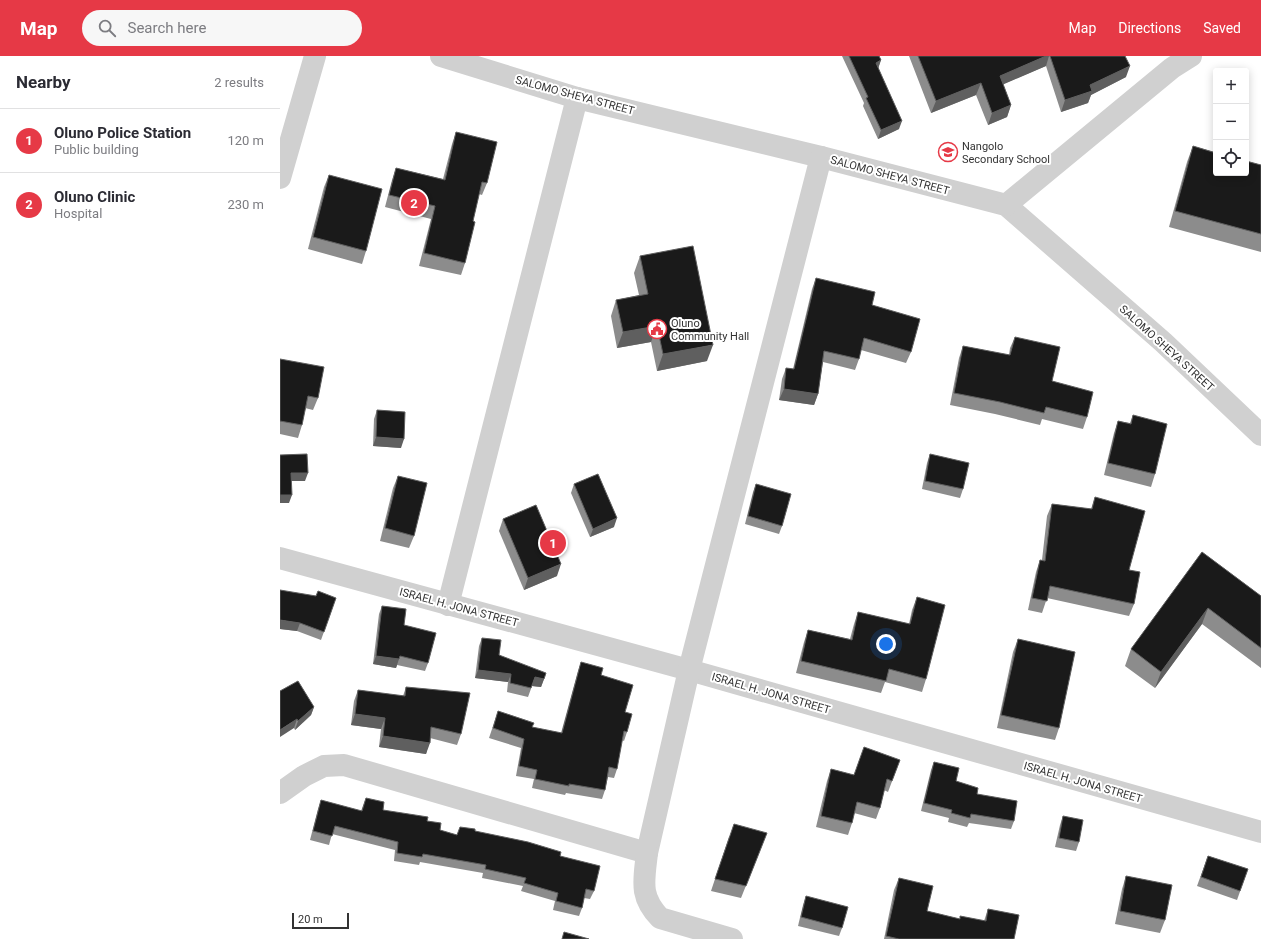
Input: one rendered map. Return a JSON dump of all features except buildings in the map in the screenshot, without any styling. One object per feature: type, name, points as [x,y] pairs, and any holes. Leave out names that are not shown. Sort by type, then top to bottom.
[{"type":"street","points":[[280,178],[315,56]]},
{"type":"street","name":"SALOMO SHEYA STREET","points":[[441,56],[577,98],[821,157],[1006,205],[1162,342],[1261,435]]},
{"type":"street","points":[[1006,205],[1172,68],[1191,56]]},
{"type":"street","points":[[448,605],[577,98]]},
{"type":"street","points":[[732,939],[660,918],[652,910],[645,895],[644,878],[647,853],[689,670],[821,157]]},
{"type":"street","name":"ISRAEL H. JONA STREET","points":[[280,558],[689,670],[1261,832]]},
{"type":"street","points":[[280,793],[304,776],[324,766],[344,765],[647,853]]},
{"type":"place","name":"Nangolo Secondary School","points":[[948,152]]},
{"type":"place","name":"Oluno Clinic","points":[[414,203]]},
{"type":"place","name":"Oluno Community Hall","points":[[657,329]]},
{"type":"place","name":"Oluno Police Station","points":[[553,543]]}]
